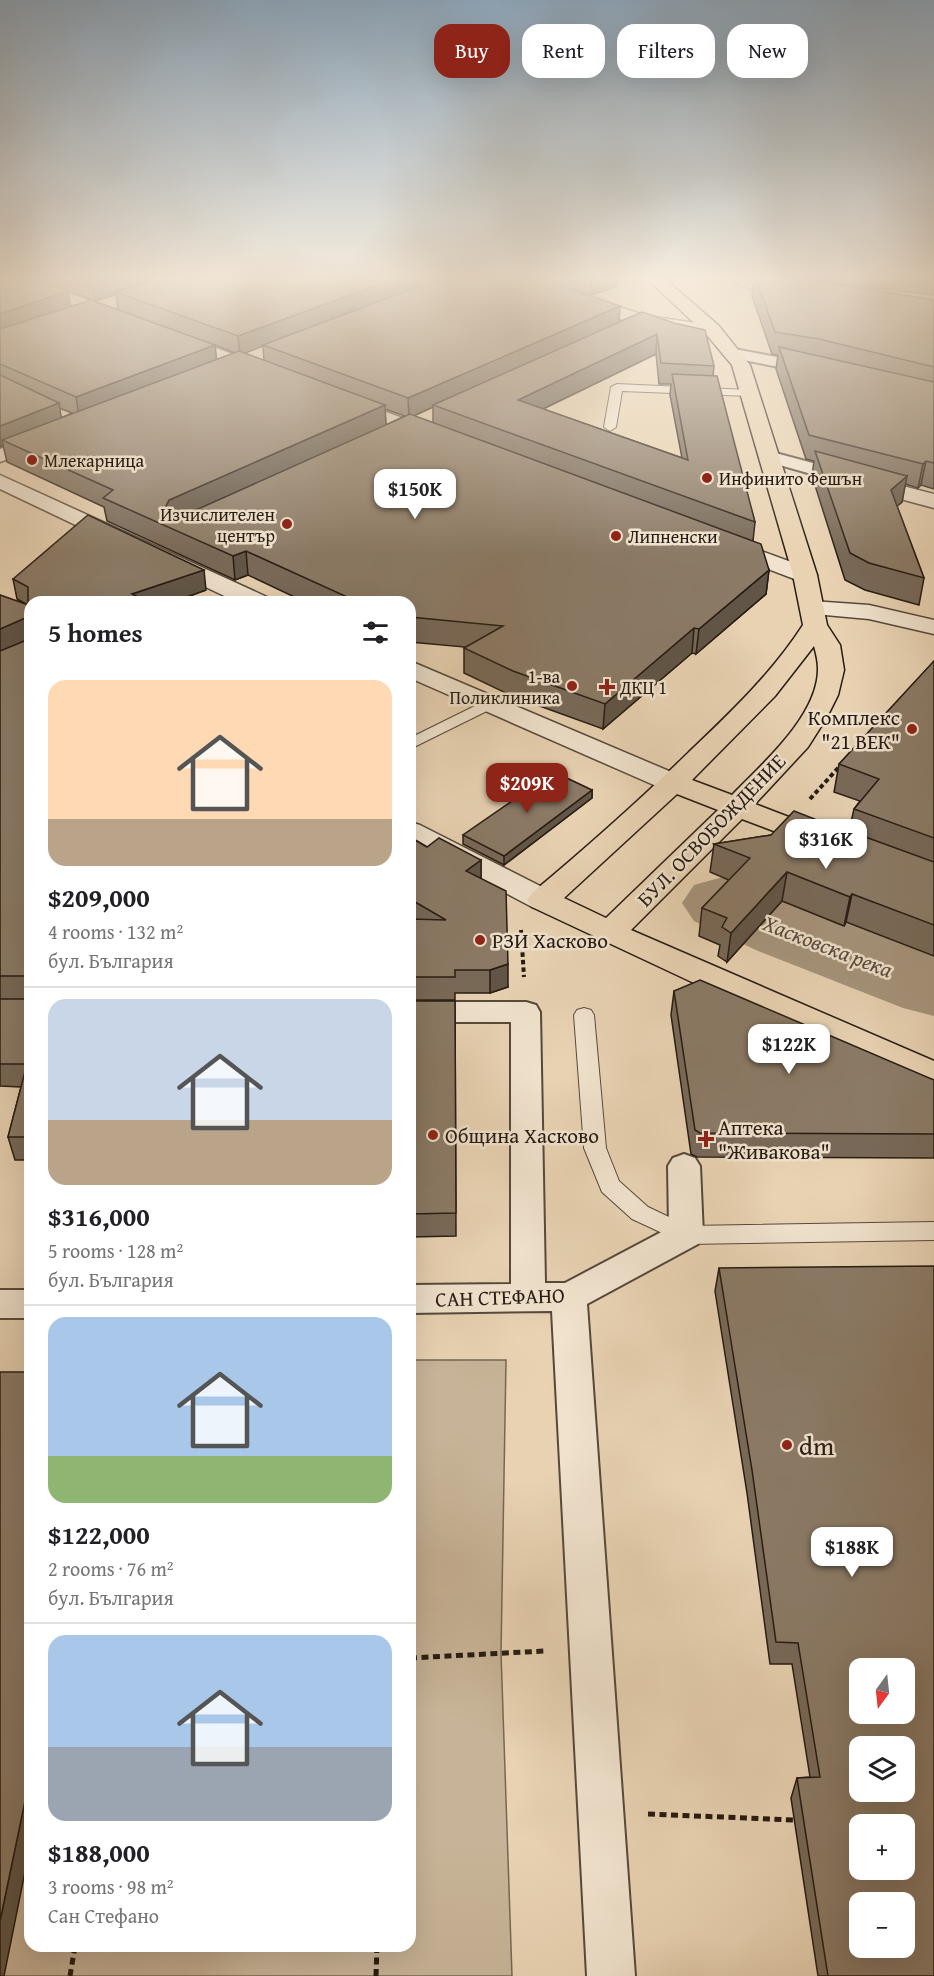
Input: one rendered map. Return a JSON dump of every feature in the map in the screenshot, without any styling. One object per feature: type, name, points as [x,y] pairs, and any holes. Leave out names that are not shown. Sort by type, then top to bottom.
[{"type":"main road","name":"БУЛ. ОСВОБОЖДЕНИЕ","points":[[621,922],[730,815],[798,741],[825,695],[831,670],[827,645],[814,616],[806,575],[743,371]]},
{"type":"main road","points":[[814,616],[796,657],[781,675],[665,790],[552,893],[621,922],[934,1075]]},
{"type":"main road","points":[[665,790],[730,815],[849,850]]},
{"type":"street","points":[[263,371],[286,380]]},
{"type":"street","points":[[824,371],[836,374]]},
{"type":"street","points":[[331,397],[453,443]]},
{"type":"street","points":[[387,437],[430,417]]},
{"type":"street","points":[[0,456],[61,433]]},
{"type":"street","points":[[768,456],[934,501]]},
{"type":"street","points":[[0,481],[245,596]]},
{"type":"street","points":[[706,538],[806,575]]},
{"type":"street","points":[[814,616],[869,612],[934,627]]},
{"type":"street","points":[[416,672],[665,790]]},
{"type":"street","points":[[416,834],[552,893]]},
{"type":"street","points":[[416,1012],[526,1012],[528,1298]]},
{"type":"street","points":[[684,1166],[686,1235]]},
{"type":"street","name":"САН СТЕФАНО","points":[[416,1299],[569,1297],[686,1235]]},
{"type":"street","points":[[569,1297],[611,1976]]},
{"type":"street","points":[[0,1304],[24,1304]]},
{"type":"lane","points":[[610,426],[617,387],[749,393]]},
{"type":"lane","points":[[416,741],[489,705]]},
{"type":"lane","points":[[584,1015],[595,1148],[610,1186],[640,1213],[686,1235],[934,1231]]},
{"type":"path","points":[[809,799],[840,766]]},
{"type":"path","points":[[416,1658],[591,1649]]},
{"type":"path","points":[[601,1812],[794,1820]]},
{"type":"path","points":[[70,1976],[74,1952]]},
{"type":"path","points":[[376,1976],[377,1952]]},
{"type":"shaded area","points":[[416,1360],[506,1360],[501,1653],[512,1976],[0,1976],[24,1853],[24,1952],[416,1952]]},
{"type":"building","points":[[17,371],[145,371],[76,397]]},
{"type":"building","points":[[185,371],[294,371],[385,405],[169,500],[165,508],[169,514],[179,516],[187,514],[410,414],[761,544],[769,570],[699,629],[694,628],[605,704],[513,671],[464,648],[503,626],[416,618],[416,596],[345,596],[246,551],[233,556],[103,498],[113,490],[2,440]]},
{"type":"building","points":[[335,371],[470,371],[408,398]]},
{"type":"building","points":[[509,371],[579,371],[518,400],[688,460],[672,374],[717,376],[755,522],[433,405]]},
{"type":"building","points":[[787,371],[886,371],[934,382],[934,463],[926,461],[923,464],[809,435]]},
{"type":"building","points":[[0,375],[59,403],[0,426]]},
{"type":"building","points":[[815,451],[907,476],[891,490],[924,578],[869,563],[850,553]]},
{"type":"building","points":[[88,515],[204,570],[132,594],[136,596],[28,596],[28,587],[13,579]]},
{"type":"building","points":[[0,595],[24,604],[24,618],[0,629]]},
{"type":"building","points":[[24,641],[24,976],[0,976],[0,651]]},
{"type":"building","name":"Комплекс \"21 ВЕК\"","points":[[934,661],[934,838],[854,809],[879,779],[839,764]]},
{"type":"building","points":[[554,772],[592,790],[504,856],[463,835]]},
{"type":"building","points":[[794,811],[830,825],[818,838],[827,841],[838,827],[934,862],[934,925],[852,894],[850,897],[787,872],[731,933],[722,927],[727,918],[702,908],[750,858],[714,844],[771,835]]},
{"type":"building","name":"РЗИ Хасково","points":[[439,838],[481,860],[466,871],[506,891],[508,964],[490,970],[455,970],[455,977],[416,977],[416,919],[446,920],[416,902],[416,841],[427,847]]},
{"type":"building","points":[[700,980],[934,1080],[934,1134],[700,1133],[695,1130],[674,991]]},
{"type":"building","points":[[0,999],[24,999],[24,1064],[0,1064]]},
{"type":"building","name":"Община Хасково","points":[[416,1001],[455,1001],[456,1213],[416,1214]]},
{"type":"building","points":[[24,1076],[24,1137],[8,1137]]},
{"type":"building","points":[[934,1266],[934,1976],[828,1976],[797,1778],[820,1777],[798,1643],[776,1642],[752,1470],[719,1268]]},
{"type":"building","points":[[0,1372],[24,1372],[24,1806],[0,1921]]},
{"type":"waterway","name":"Хасковска река","points":[[723,903],[788,932],[934,987]]},
{"type":"place","name":"Млекарница","points":[[32,460]]},
{"type":"place","name":"Инфинито Фешън","points":[[707,478]]},
{"type":"place","name":"Изчислителен център","points":[[287,524]]},
{"type":"place","name":"Липненски","points":[[616,536]]},
{"type":"place","name":"1-ва Поликлиника","points":[[572,686]]},
{"type":"place","name":"ДКЦ 1","points":[[607,687]]},
{"type":"place","name":"Комплекс \"21 ВЕК\"","points":[[912,729]]},
{"type":"place","name":"РЗИ Хасково","points":[[480,940]]},
{"type":"place","name":"Община Хасково","points":[[433,1135]]},
{"type":"place","name":"Аптека \"Живакова\"","points":[[706,1139]]},
{"type":"place","name":"dm","points":[[787,1445]]}]
